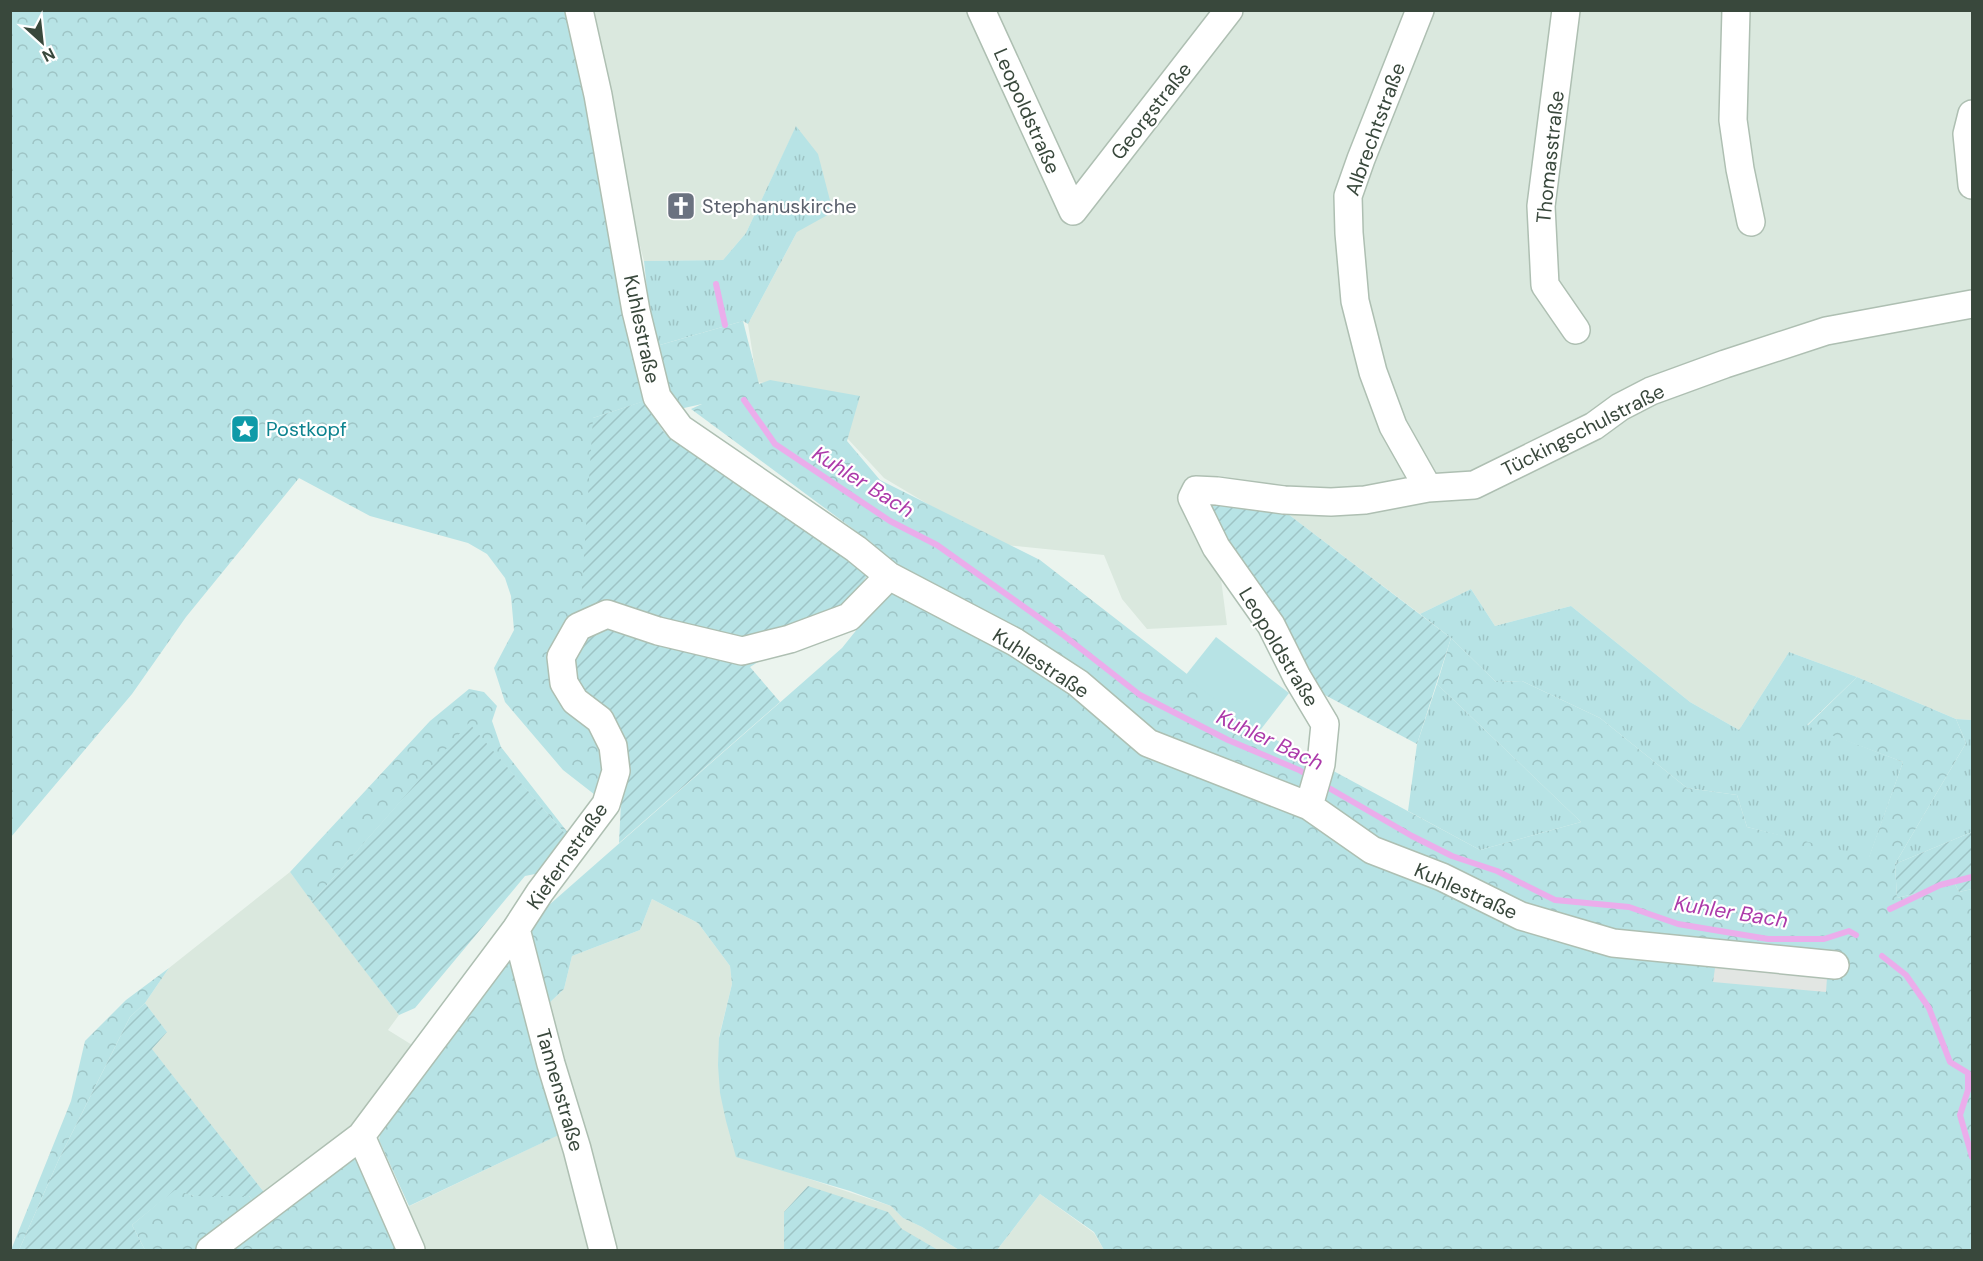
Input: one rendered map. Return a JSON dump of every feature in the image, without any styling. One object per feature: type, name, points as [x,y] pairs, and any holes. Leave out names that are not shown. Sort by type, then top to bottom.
[{"type":"street","name":"Kuhlestraße","points":[[579,10],[598,94],[636,311],[657,397],[680,428],[856,549],[890,576],[1015,642],[1078,683],[1148,742],[1311,800],[1372,850],[1442,877],[1521,916],[1613,943],[1835,965]]},
{"type":"street","name":"Leopoldstraße","points":[[981,10],[1073,212]]},
{"type":"street","name":"Georgstraße","points":[[1073,212],[1229,10]]},
{"type":"street","name":"Albrechtstraße","points":[[1420,10],[1348,196],[1355,301],[1373,372],[1393,426],[1428,489]]},
{"type":"street","name":"Thomasstraße","points":[[1566,10],[1541,206],[1545,285],[1576,330]]},
{"type":"street","points":[[1736,10],[1733,120],[1751,222]]},
{"type":"street","points":[[1972,114],[1967,134],[1972,185]]},
{"type":"street","name":"Tückingschulstraße","points":[[1192,498],[1196,490],[1206,490],[1284,500],[1331,502],[1365,500],[1428,489],[1474,485],[1594,426],[1620,407],[1651,391],[1725,364],[1826,331],[1972,304]]},
{"type":"street","name":"Leopoldstraße","points":[[1192,498],[1216,547],[1271,625],[1296,677],[1325,724],[1321,764],[1311,800]]},
{"type":"street","name":"Kiefernstraße","points":[[210,1251],[361,1136],[516,929],[540,892],[606,804],[616,771],[613,746],[600,720],[575,701],[564,683],[561,657],[578,627],[607,614],[658,631],[742,651],[790,639],[849,617],[890,576]]},
{"type":"street","name":"Tannenstraße","points":[[516,929],[603,1251]]},
{"type":"street","points":[[361,1136],[411,1251]]},
{"type":"shaded area","points":[[578,11],[1972,11],[1972,720],[1956,719],[1857,677],[1789,652],[1739,730],[1690,702],[1571,606],[1495,626],[1471,589],[1420,614],[1284,511],[1216,541],[1227,625],[1147,629],[1122,599],[1104,555],[995,544],[884,478],[847,438],[858,396],[757,382],[748,324],[797,232],[796,127],[746,233],[723,260],[644,261]]},
{"type":"shaded area","points":[[290,872],[399,1015],[388,1030],[417,1048],[356,1129],[267,1196],[151,1048],[167,1032],[145,1003],[169,968]]},
{"type":"shaded area","points":[[652,899],[698,923],[730,966],[732,984],[719,1037],[720,1093],[764,1164],[891,1206],[903,1218],[959,1250],[404,1250],[391,1215],[583,1123],[546,1006],[564,989],[572,956],[640,930]]},
{"type":"shaded area","points":[[1717,954],[1828,964],[1826,992],[1713,982]]},
{"type":"shaded area","points":[[1040,1194],[1094,1233],[1104,1250],[997,1250]]},
{"type":"green space","points":[[11,11],[579,11],[657,397],[593,418],[611,758],[599,798],[563,770],[505,702],[494,668],[514,630],[511,596],[505,578],[487,554],[468,543],[370,516],[299,478],[186,617],[132,694],[11,837]]},
{"type":"green space","points":[[796,126],[818,154],[833,212],[797,232],[748,324],[743,321],[653,347],[644,261],[723,260],[746,233]]},
{"type":"green space","points":[[743,321],[759,384],[770,380],[860,396],[847,441],[880,480],[1040,560],[1263,733],[1480,850],[1581,822],[1437,684],[1451,638],[1496,682],[1522,681],[1600,718],[1687,788],[1737,795],[1747,827],[1869,857],[1903,762],[1807,726],[1857,677],[1956,719],[1966,743],[1895,864],[1897,898],[1955,884],[1959,892],[1972,889],[1972,1250],[1104,1250],[1094,1232],[1040,1194],[997,1250],[959,1250],[903,1218],[891,1206],[850,1191],[736,1157],[720,1093],[718,1065],[719,1038],[732,984],[730,966],[698,923],[652,899],[640,930],[572,956],[564,989],[546,1006],[531,949],[532,924],[541,912],[842,648],[890,588],[872,543],[691,409],[702,404],[675,410],[653,347]]},
{"type":"green space","points":[[644,401],[663,431],[679,444],[869,573],[846,607],[750,667],[780,702],[619,843],[623,761],[569,683],[580,617],[593,418]]},
{"type":"green space","points":[[1207,503],[1284,511],[1451,638],[1417,744],[1308,686],[1216,541]]},
{"type":"green space","points":[[1471,589],[1495,626],[1571,606],[1690,702],[1739,730],[1789,652],[1857,677],[1807,725],[1903,762],[1869,858],[1747,827],[1737,795],[1687,788],[1600,718],[1522,681],[1496,682],[1451,638],[1420,614]]},
{"type":"green space","points":[[1216,637],[1289,693],[1258,733],[1185,676]]},
{"type":"green space","points":[[1437,684],[1581,822],[1480,850],[1408,811],[1417,744]]},
{"type":"green space","points":[[469,689],[484,692],[497,706],[492,721],[501,747],[569,834],[568,837],[469,724],[312,902],[290,872],[430,721]]},
{"type":"green space","points":[[1956,719],[1972,720],[1972,832],[1895,864],[1966,743]]},
{"type":"green space","points":[[469,723],[568,837],[540,873],[525,876],[415,1008],[399,1015],[312,902]]},
{"type":"green space","points":[[1972,832],[1972,889],[1959,892],[1955,884],[1897,898],[1895,864]]},
{"type":"green space","points":[[506,962],[512,962],[563,1133],[409,1206],[379,1140],[381,1129]]},
{"type":"green space","points":[[169,968],[145,1003],[130,1017],[59,1159],[19,1250],[11,1250],[71,1101],[85,1041],[126,1000]]},
{"type":"green space","points":[[145,1003],[167,1032],[152,1049],[267,1196],[256,1205],[249,1196],[194,1196],[175,1190],[132,1225],[145,1250],[19,1250],[59,1159],[130,1017]]},
{"type":"green space","points":[[355,1158],[364,1161],[404,1250],[231,1250]]},
{"type":"green space","points":[[808,1186],[888,1212],[902,1229],[938,1250],[784,1250],[784,1212]]},
{"type":"green space","points":[[175,1189],[194,1196],[249,1196],[256,1205],[196,1250],[145,1250],[132,1225]]},
{"type":"waterway","name":"Kuhler Bach","points":[[716,284],[725,325]]},
{"type":"waterway","name":"Kuhler Bach","points":[[744,400],[775,444],[890,521],[937,545],[1062,634],[1140,695],[1228,740],[1311,777]]},
{"type":"waterway","name":"Kuhler Bach","points":[[1322,784],[1412,836],[1452,856],[1497,871],[1555,900],[1629,907],[1678,924],[1768,939],[1824,939],[1849,931],[1856,935]]},
{"type":"waterway","points":[[1890,909],[1940,885],[1972,877]]},
{"type":"waterway","name":"Kuhler Bach","points":[[1882,956],[1906,975],[1929,1008],[1950,1062],[1968,1073],[1968,1090],[1960,1115],[1972,1157]]},
{"type":"place","name":"Stephanuskirche","points":[[681,206]]},
{"type":"place","name":"Postkopf","points":[[245,429]]}]
